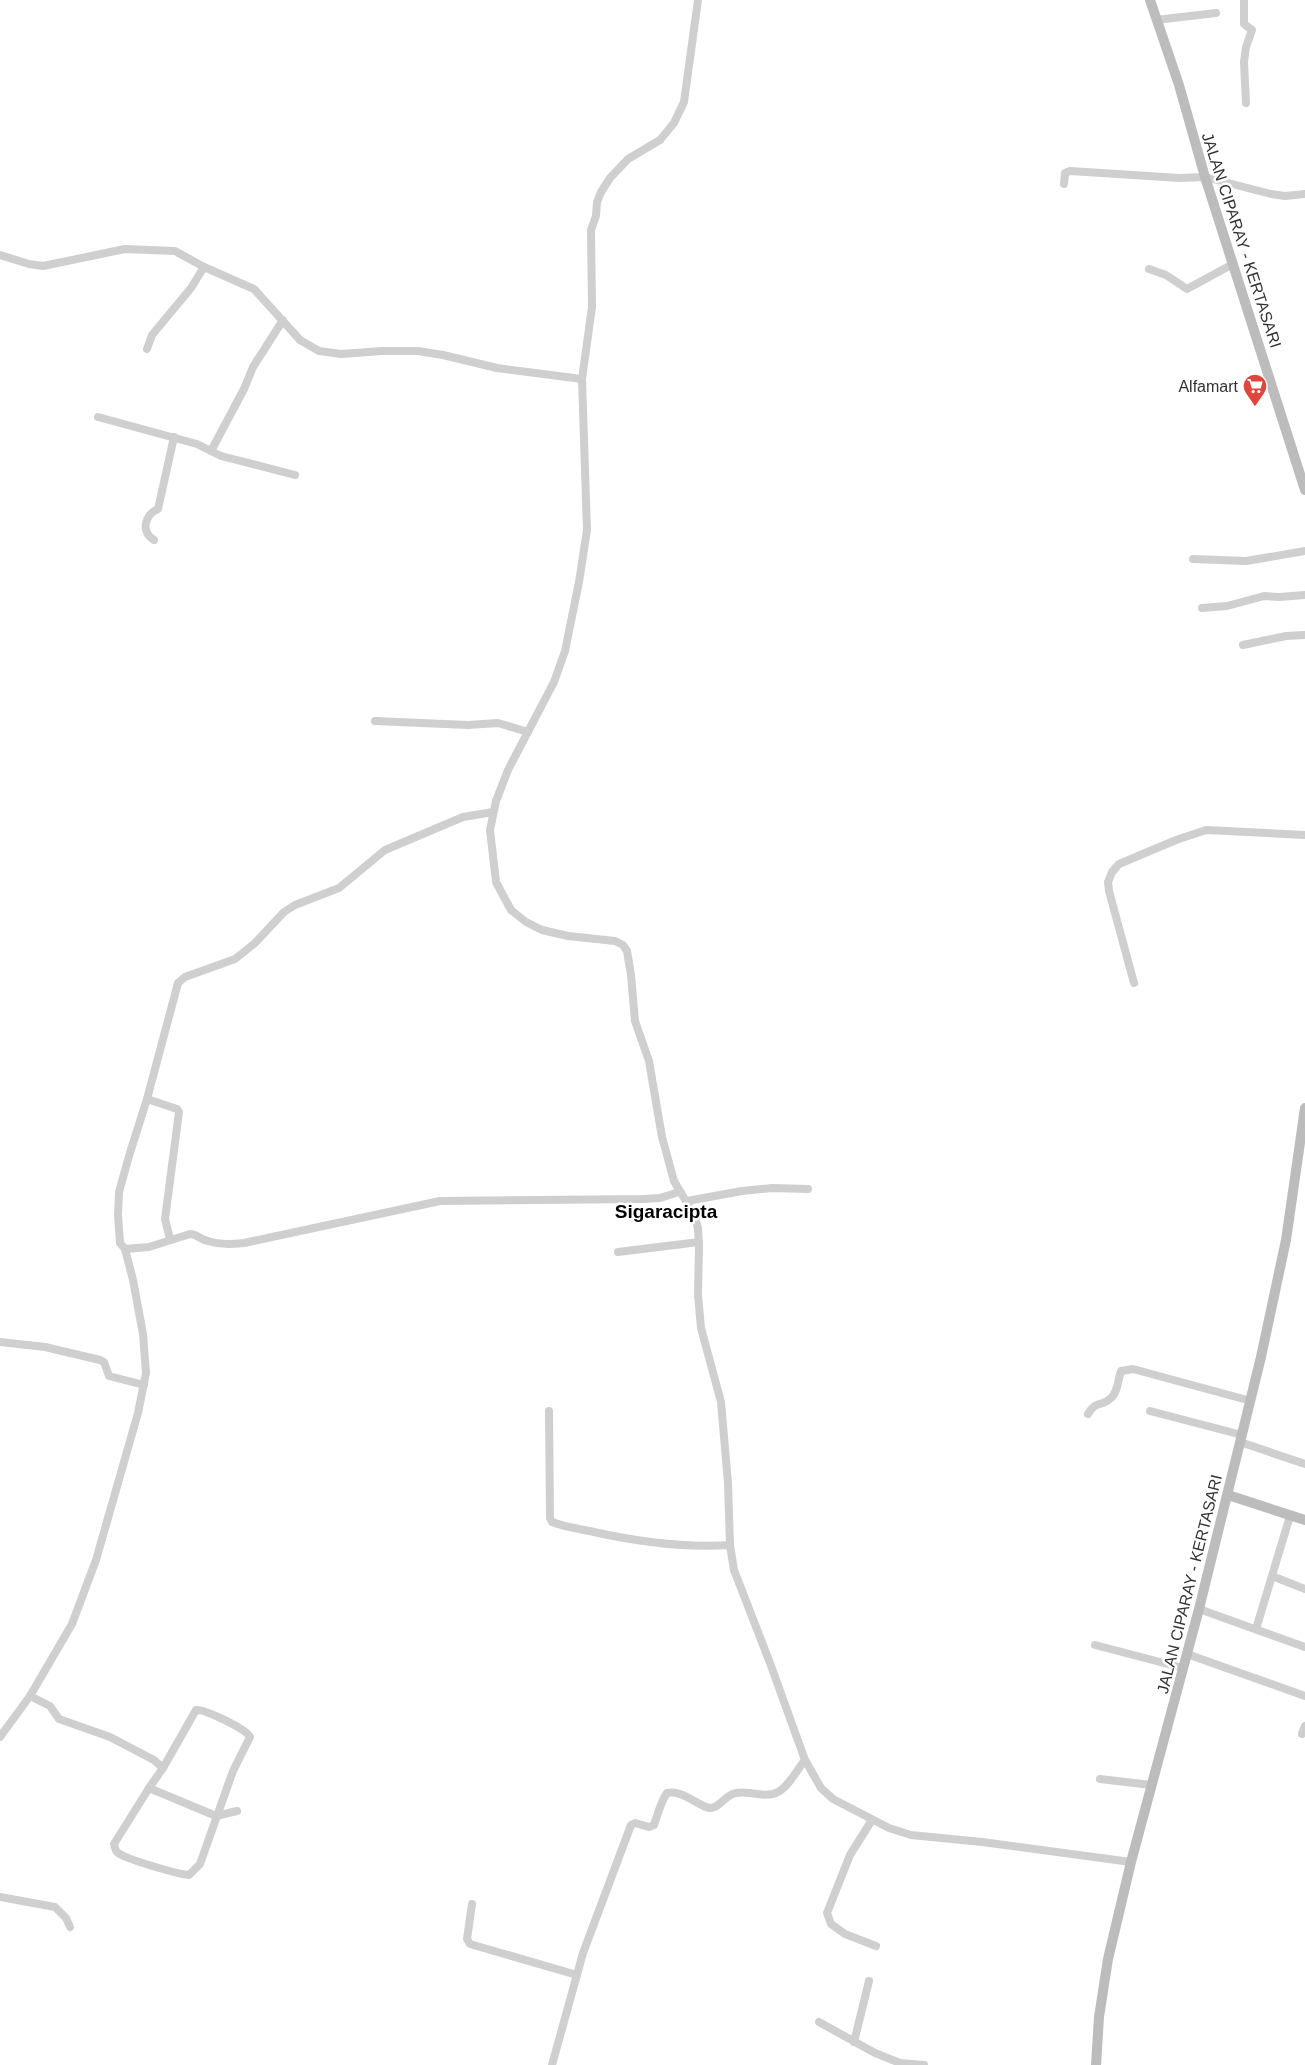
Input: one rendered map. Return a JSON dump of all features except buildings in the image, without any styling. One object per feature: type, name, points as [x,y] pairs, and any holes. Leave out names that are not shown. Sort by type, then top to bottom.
[{"type":"main road","name":"JALAN CIPARAY - KERTASARI","points":[[1150,0],[1179,85],[1205,177],[1305,490]]},
{"type":"main road","name":"JALAN CIPARAY - KERTASARI","points":[[1096,2065],[1098,2017],[1103,1980],[1131,1862],[1199,1609],[1251,1401],[1286,1240],[1305,1108]]},
{"type":"main road","points":[[1228,1495],[1305,1520]]},
{"type":"street","points":[[698,0],[684,102],[674,123],[660,140],[628,158],[610,178],[597,202],[596,216],[591,230],[592,307],[582,379],[587,521],[580,574],[565,651],[554,682],[515,753],[493,812],[490,830],[496,882],[511,910],[526,922],[542,930],[568,936],[615,941],[623,945],[627,951],[634,1020],[649,1061],[662,1137],[674,1181],[694,1215],[699,1242],[698,1295],[701,1328],[721,1402],[728,1483],[730,1545],[734,1570],[805,1760],[821,1788],[833,1799],[872,1820],[911,1835],[982,1842],[1131,1862]]},
{"type":"street","points":[[1244,0],[1244,24],[1252,30],[1246,47],[1244,62],[1246,103]]},
{"type":"street","points":[[1156,20],[1216,13]]},
{"type":"street","points":[[1064,184],[1065,173],[1070,171],[1180,178],[1205,177],[1271,194],[1285,196],[1305,194]]},
{"type":"street","points":[[0,255],[29,264],[43,266],[125,249],[147,248],[175,251],[204,267],[254,289],[300,340],[319,351],[341,354],[418,351],[497,368],[582,379]]},
{"type":"street","points":[[1149,269],[1166,275],[1187,289],[1233,264]]},
{"type":"street","points":[[147,349],[152,335],[191,288],[204,267]]},
{"type":"street","points":[[211,451],[253,368],[283,320]]},
{"type":"street","points":[[98,417],[197,444],[221,456],[295,475]]},
{"type":"street","points":[[154,540],[146,529],[146,521],[149,514],[158,508],[174,437]]},
{"type":"street","points":[[1193,559],[1246,560],[1305,551]]},
{"type":"street","points":[[1202,608],[1224,607],[1264,596],[1279,597],[1305,594]]},
{"type":"street","points":[[1243,645],[1286,636],[1305,635]]},
{"type":"street","points":[[375,722],[468,726],[498,722],[528,732]]},
{"type":"street","points":[[0,1736],[30,1696],[72,1624],[96,1560],[129,1449],[146,1373],[143,1334],[134,1280],[125,1249],[120,1243],[119,1192],[128,1156],[147,1099],[178,983],[181,980],[235,959],[255,943],[284,912],[295,904],[339,888],[385,850],[463,817],[493,812]]},
{"type":"street","points":[[1134,983],[1109,891],[1108,882],[1112,872],[1119,864],[1176,840],[1206,830],[1305,835]]},
{"type":"street","points":[[147,1099],[177,1109],[179,1112],[165,1219],[170,1239]]},
{"type":"street","points":[[687,1202],[742,1191],[772,1188],[808,1189]]},
{"type":"street","points":[[125,1249],[149,1247],[170,1239],[194,1234],[206,1241],[231,1245],[440,1201],[644,1199],[660,1198],[679,1192]]},
{"type":"street","points":[[618,1252],[699,1242]]},
{"type":"street","points":[[0,1342],[45,1347],[100,1360],[104,1362],[109,1376],[144,1385]]},
{"type":"street","points":[[1088,1414],[1093,1406],[1112,1398],[1116,1393],[1121,1371],[1133,1369],[1251,1401]]},
{"type":"street","points":[[549,1411],[550,1518],[552,1522],[645,1542],[694,1546],[730,1545]]},
{"type":"street","points":[[1150,1411],[1241,1438],[1305,1464]]},
{"type":"street","points":[[1256,1630],[1290,1516]]},
{"type":"street","points":[[1272,1576],[1305,1589]]},
{"type":"street","points":[[1199,1609],[1305,1647]]},
{"type":"street","points":[[1096,1645],[1183,1668]]},
{"type":"street","points":[[1187,1654],[1305,1696]]},
{"type":"street","points":[[30,1696],[50,1706],[59,1719],[110,1737],[154,1760],[163,1768]]},
{"type":"street","points":[[196,1710],[202,1710],[248,1733],[250,1737],[233,1771],[200,1864],[189,1875],[179,1874],[131,1858],[118,1852],[114,1844],[163,1768],[196,1710]]},
{"type":"street","points":[[552,2065],[577,1975],[602,1900],[632,1824],[637,1823],[649,1827],[654,1825],[663,1804],[663,1798],[667,1793],[680,1794],[706,1807],[712,1807],[735,1793],[768,1794],[778,1792],[786,1786],[805,1760]]},
{"type":"street","points":[[1100,1779],[1151,1785]]},
{"type":"street","points":[[149,1788],[216,1816],[237,1811]]},
{"type":"street","points":[[872,1820],[850,1855],[827,1913],[831,1924],[845,1934],[876,1946]]},
{"type":"street","points":[[0,1898],[55,1907],[66,1918],[70,1927]]},
{"type":"street","points":[[472,1904],[467,1939],[470,1944],[577,1975]]},
{"type":"street","points":[[854,2042],[869,1981]]},
{"type":"street","points":[[818,2022],[875,2053],[900,2063],[924,2065]]},
{"type":"place","name":"Alfamart","points":[[1255,407]]},
{"type":"district","name":"Sigaracipta","points":[[666,1211]]}]
